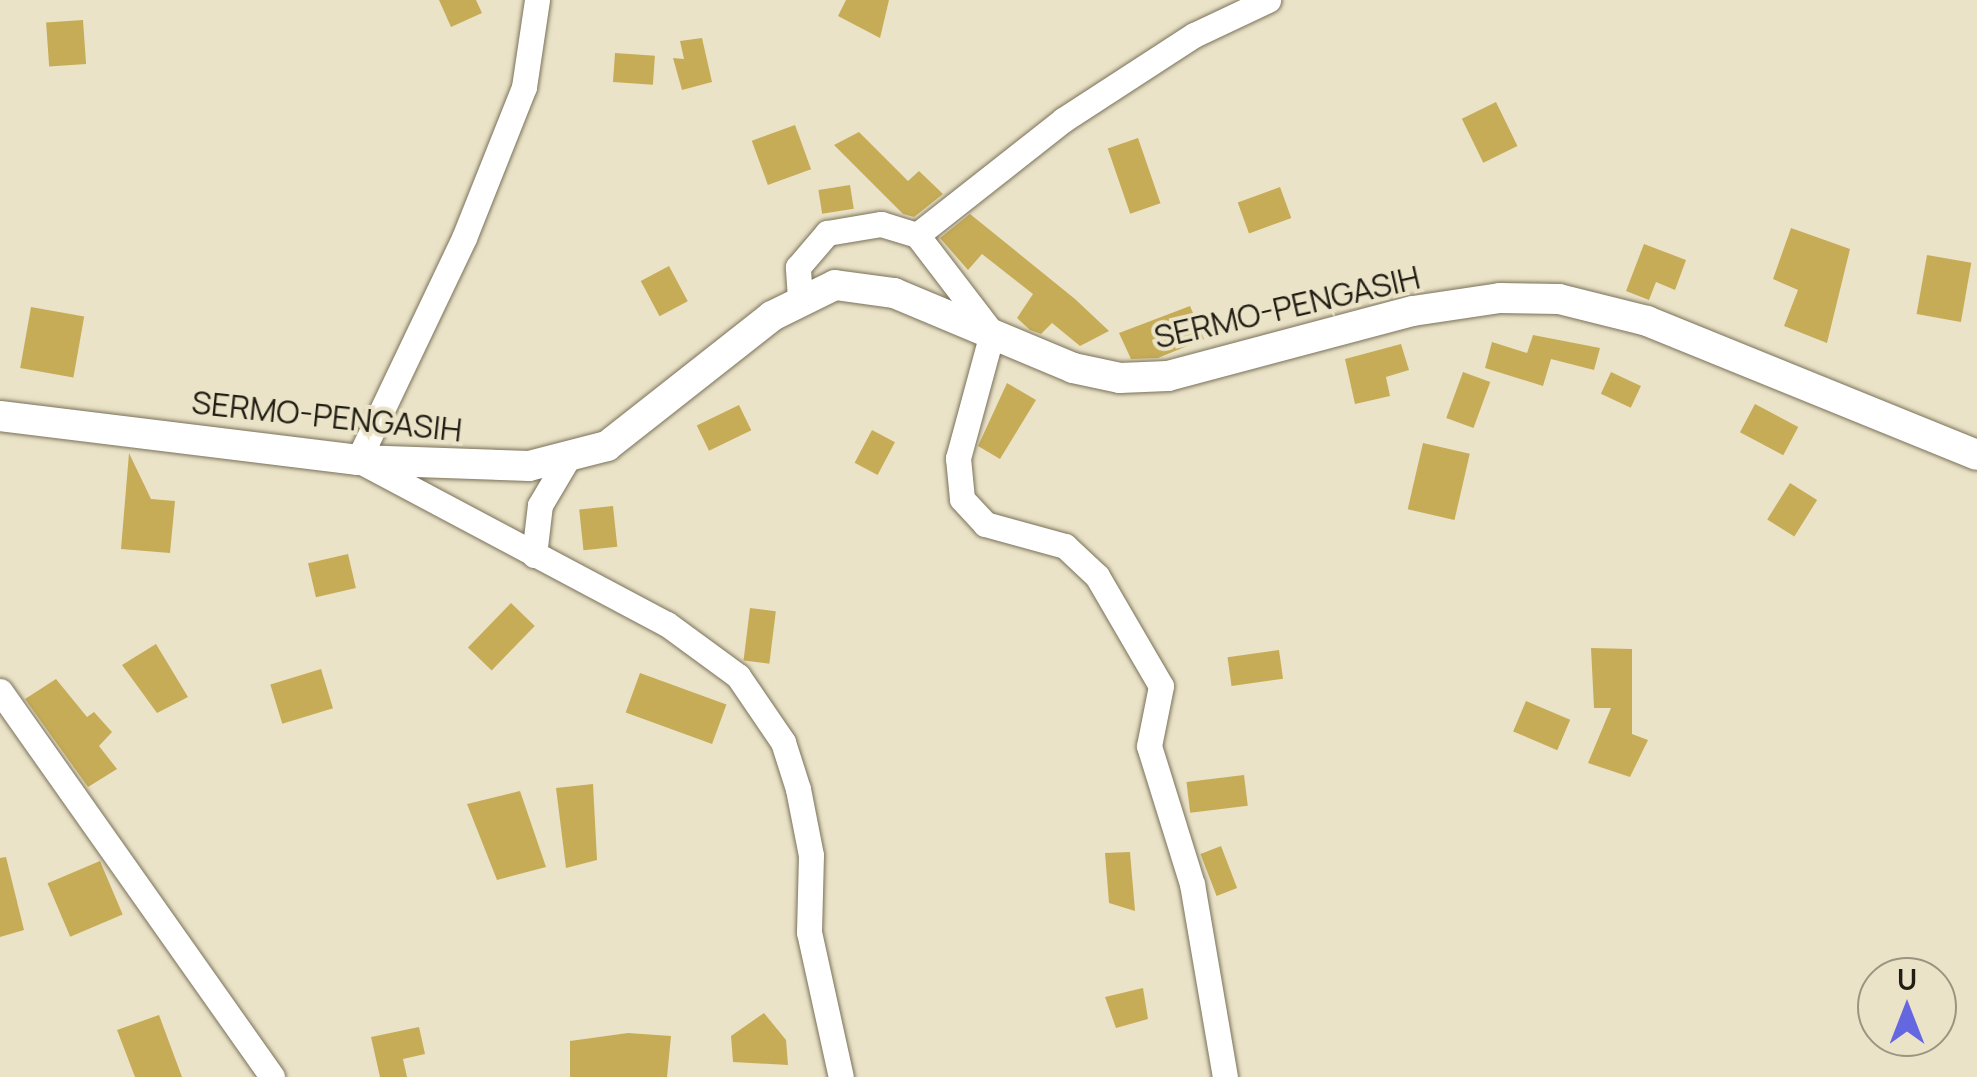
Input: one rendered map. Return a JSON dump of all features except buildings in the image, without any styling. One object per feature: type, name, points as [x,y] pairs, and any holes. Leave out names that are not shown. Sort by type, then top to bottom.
[{"type":"main road","name":"SERMO-PENGASIH","points":[[0,416],[358,460],[566,462],[629,431],[800,298],[862,286],[1073,368],[1168,376],[1413,310],[1500,298],[1560,299],[1647,321],[1977,455]]},
{"type":"street","points":[[537,0],[524,87],[464,238],[358,460],[712,653],[783,742],[811,856],[809,932],[841,1077]]},
{"type":"street","points":[[916,235],[1064,120],[1194,36],[1268,0]]},
{"type":"street","points":[[800,298],[798,267],[826,232],[881,224],[916,235],[992,334],[958,458],[962,499],[984,524],[1065,546],[1097,576],[1160,686],[1149,746],[1192,884],[1225,1077]]},
{"type":"street","points":[[534,554],[540,505],[566,462]]},
{"type":"street","points":[[0,691],[272,1077]]}]
